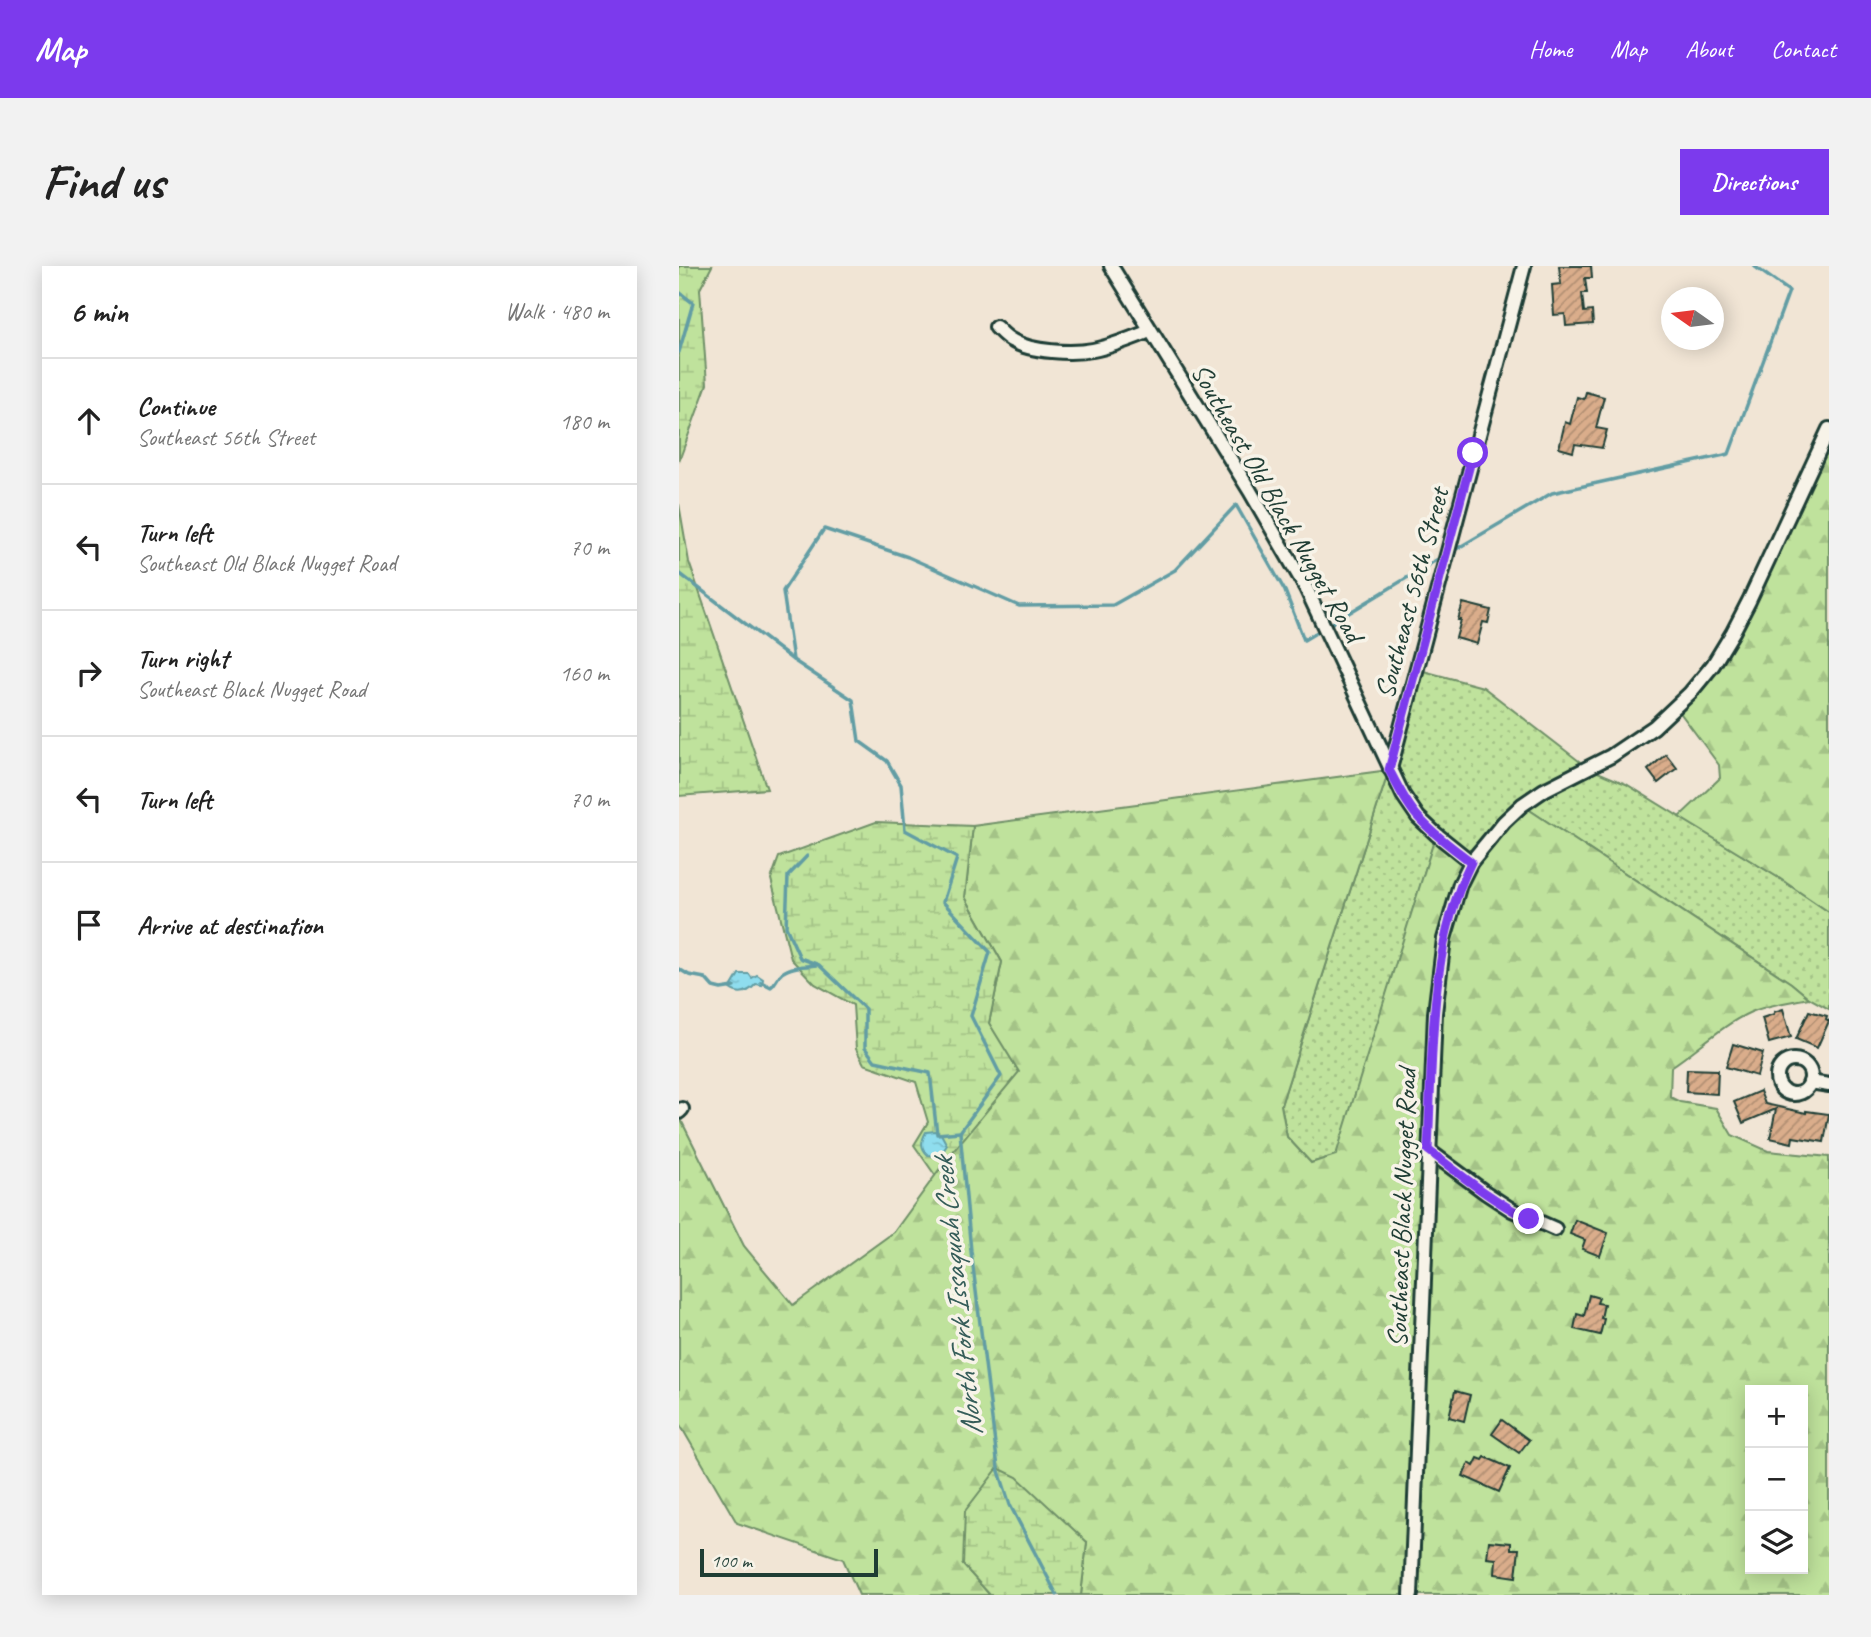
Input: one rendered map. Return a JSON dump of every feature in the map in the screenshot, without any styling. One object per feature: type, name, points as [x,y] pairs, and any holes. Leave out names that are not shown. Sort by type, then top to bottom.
[{"type":"street","name":"Southeast Old Black Nugget Road","points":[[1111,266],[1250,491],[1300,578],[1403,795],[1418,817],[1471,862]]},
{"type":"street","name":"Southeast 56th Street","points":[[1389,770],[1524,266]]},
{"type":"street","points":[[996,327],[1014,343],[1027,347],[1071,351],[1102,348],[1150,331]]},
{"type":"street","name":"Southeast Black Nugget Road","points":[[1411,1595],[1435,1013],[1443,949],[1452,909],[1471,862],[1522,805],[1544,790],[1635,741],[1676,707],[1713,665],[1733,632],[1829,429]]},
{"type":"street","points":[[1810,1082],[1829,1085]]},
{"type":"street","points":[[1428,1150],[1486,1194],[1512,1210],[1555,1229]]},
{"type":"green space","points":[[679,266],[712,266],[700,289],[707,384],[679,461]]},
{"type":"green space","points":[[1829,430],[1829,912],[1679,817],[1720,778],[1719,765],[1676,707],[1713,665]]},
{"type":"green space","points":[[679,504],[689,562],[767,789],[679,796]]},
{"type":"green space","points":[[1416,669],[1483,687],[1588,768],[1626,784],[1829,912],[1829,1009],[1522,805],[1471,862],[1436,835],[1337,1155],[1311,1163],[1287,1137],[1281,1105],[1389,770]]},
{"type":"green space","points":[[1389,770],[1281,1105],[1287,1137],[1311,1163],[1336,1155],[1436,834],[1471,862],[1522,805],[1791,983],[1809,998],[1758,1009],[1720,1031],[1671,1067],[1670,1097],[1680,1102],[1716,1108],[1732,1135],[1768,1151],[1829,1157],[1829,1595],[1081,1595],[1087,1542],[963,1565],[990,1595],[859,1595],[843,1559],[737,1523],[679,1423],[679,1116],[744,1246],[793,1305],[894,1232],[950,1155],[989,1023],[1002,962],[965,897],[973,826]]},
{"type":"green space","points":[[876,822],[973,826],[965,897],[1002,962],[989,1023],[1019,1072],[935,1175],[914,1145],[928,1122],[916,1082],[864,1064],[856,1049],[853,1005],[815,984],[791,959],[771,879],[779,857]]},
{"type":"green space","points":[[998,1468],[1017,1477],[1087,1542],[1081,1595],[990,1595],[963,1565],[965,1511]]},
{"type":"water","points":[[739,974],[749,974],[752,978],[757,975],[763,979],[762,985],[756,984],[744,992],[734,991],[730,989]]},
{"type":"water","points":[[936,1131],[947,1145],[940,1156],[928,1155],[922,1141],[926,1132]]},
{"type":"building","points":[[1559,266],[1591,266],[1592,278],[1585,278],[1587,293],[1582,293],[1584,312],[1592,311],[1593,324],[1566,326],[1565,314],[1554,315],[1552,285],[1561,284]]},
{"type":"building","points":[[1586,392],[1604,397],[1596,428],[1607,430],[1602,448],[1575,444],[1573,452],[1559,448],[1565,422],[1570,424],[1577,397],[1584,399]]},
{"type":"building","points":[[1463,603],[1491,610],[1488,623],[1483,622],[1477,644],[1456,638]]},
{"type":"building","points":[[1666,754],[1677,768],[1658,783],[1648,770]]},
{"type":"building","points":[[1783,1009],[1791,1037],[1769,1043],[1762,1018]]},
{"type":"building","points":[[1809,1011],[1827,1016],[1829,1021],[1817,1048],[1796,1039]]},
{"type":"building","points":[[1733,1044],[1763,1053],[1757,1076],[1726,1067]]},
{"type":"building","points":[[1687,1069],[1718,1070],[1717,1094],[1686,1092]]},
{"type":"building","points":[[1760,1091],[1765,1104],[1806,1113],[1829,1114],[1824,1142],[1793,1137],[1792,1143],[1770,1138],[1776,1109],[1743,1123],[1734,1102]]},
{"type":"building","points":[[1575,1220],[1608,1233],[1600,1256],[1582,1249],[1585,1240],[1570,1234]]},
{"type":"building","points":[[1589,1295],[1599,1298],[1597,1303],[1604,1304],[1600,1335],[1574,1329],[1577,1314],[1584,1316]]},
{"type":"building","points":[[1455,1391],[1470,1395],[1464,1421],[1449,1417]]},
{"type":"building","points":[[1502,1420],[1529,1440],[1519,1453],[1492,1434]]},
{"type":"building","points":[[1485,1457],[1510,1468],[1499,1492],[1463,1476],[1469,1463],[1474,1466],[1478,1458],[1483,1460]]},
{"type":"building","points":[[1489,1541],[1511,1543],[1511,1549],[1519,1549],[1516,1577],[1495,1574],[1496,1559],[1487,1558]]},
{"type":"waterway","points":[[1453,551],[1552,493],[1729,454],[1789,291],[1754,266]]},
{"type":"waterway","name":"North Fork Issaquah Creek","points":[[679,292],[693,303],[679,352]]},
{"type":"waterway","points":[[793,660],[783,591],[824,529],[908,557],[1019,606],[1113,605],[1175,570],[1236,505],[1285,591],[1304,640],[1443,556]]},
{"type":"waterway","name":"North Fork Issaquah Creek","points":[[679,573],[793,660],[853,700],[859,741],[887,761],[901,785],[905,830],[957,858],[943,902],[990,952],[971,1016],[1001,1076],[960,1132],[971,1251],[998,1468],[1010,1505],[1057,1595]]},
{"type":"waterway","points":[[807,856],[788,876],[786,927],[800,958],[819,965],[865,1009],[865,1048],[875,1061],[930,1073],[937,1134],[960,1132]]},
{"type":"waterway","points":[[761,982],[771,987],[786,971],[817,965]]},
{"type":"waterway","points":[[679,969],[689,975],[705,978],[713,987],[734,987]]},
{"type":"route","points":[[1473,453],[1389,770],[1418,817],[1471,862],[1452,909],[1444,939],[1435,1013],[1428,1150],[1486,1194],[1529,1219]]}]
